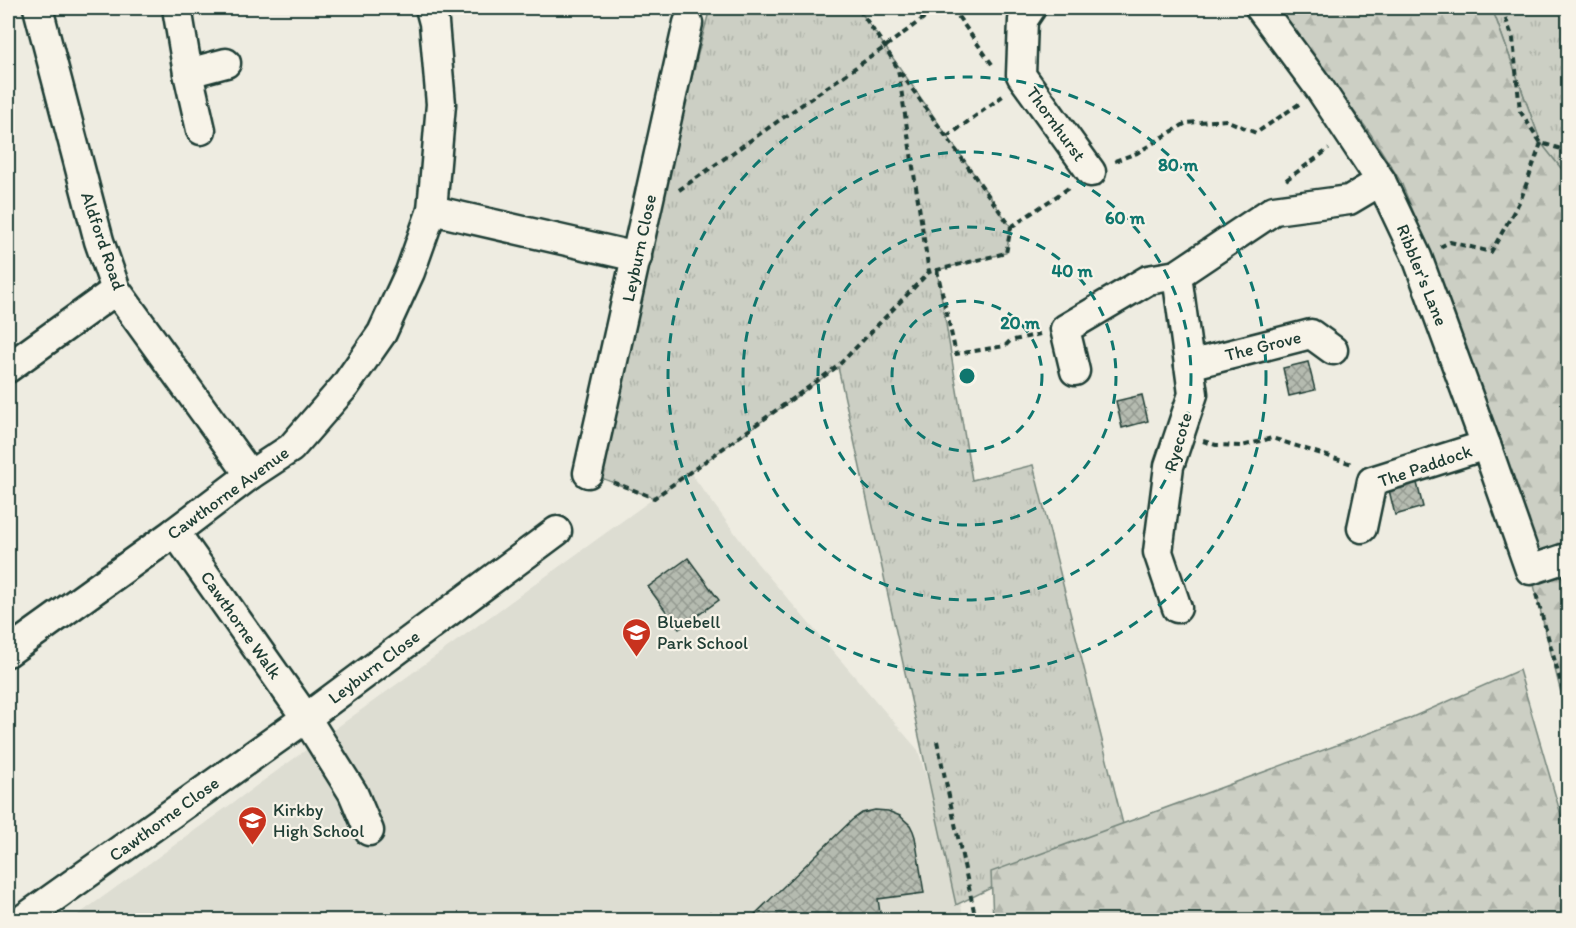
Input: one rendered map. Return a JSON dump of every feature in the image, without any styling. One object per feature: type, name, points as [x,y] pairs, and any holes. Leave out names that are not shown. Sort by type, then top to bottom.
[{"type":"street","name":"Aldford Road","points":[[38,8],[93,221],[116,290],[250,475]]},
{"type":"street","points":[[177,8],[201,130]]},
{"type":"street","name":"Cawthorne Avenue","points":[[8,652],[250,475],[291,448],[345,386],[382,333],[410,272],[432,210],[441,104],[434,23],[430,8]]},
{"type":"street","name":"Thornhurst","points":[[1031,8],[1023,20],[1021,75],[1091,172]]},
{"type":"street","name":"Ribbler's Lane","points":[[1260,8],[1320,89],[1381,181],[1417,257],[1530,570]]},
{"type":"street","name":"Leyburn Close","points":[[588,473],[688,23]]},
{"type":"street","points":[[188,73],[226,63]]},
{"type":"street","points":[[1075,371],[1065,329],[1148,280],[1177,275],[1274,210],[1349,200],[1381,181]]},
{"type":"street","points":[[432,210],[637,257]]},
{"type":"street","name":"Ryecote","points":[[1177,275],[1193,394],[1169,466],[1158,552],[1177,608]]},
{"type":"street","points":[[8,368],[116,290]]},
{"type":"street","name":"The Grove","points":[[1189,364],[1311,334],[1333,350]]},
{"type":"street","name":"The Paddock","points":[[1362,528],[1372,481],[1486,445]]},
{"type":"street","name":"Leyburn Close","points":[[306,718],[557,531]]},
{"type":"street","name":"Cawthorne Walk","points":[[175,532],[306,718],[353,793],[369,831]]},
{"type":"street","points":[[1530,570],[1563,559]]},
{"type":"street","name":"Cawthorne Close","points":[[20,921],[306,718]]},
{"type":"street","points":[[8,907],[20,921]]},
{"type":"path","points":[[858,8],[898,69],[1011,227]]},
{"type":"path","points":[[646,213],[885,47],[936,8]]},
{"type":"path","points":[[1502,8],[1513,39],[1520,111],[1541,143],[1569,151]]},
{"type":"path","points":[[898,69],[929,272]]},
{"type":"path","points":[[946,137],[1025,80]]},
{"type":"path","points":[[588,473],[654,498],[838,366],[929,272],[1006,253],[1011,227],[1091,172],[1137,153],[1186,123],[1226,120],[1256,133],[1320,89]]},
{"type":"path","points":[[1282,183],[1350,134]]},
{"type":"path","points":[[1417,257],[1450,242],[1491,252],[1521,199],[1541,143]]},
{"type":"path","points":[[937,270],[956,354],[1005,346],[1011,340],[1065,329]]},
{"type":"path","points":[[1180,433],[1216,445],[1242,446],[1272,438],[1354,465],[1372,481]]},
{"type":"path","points":[[1530,570],[1569,708]]},
{"type":"path","points":[[937,741],[976,921]]},
{"type":"shaded area","name":"Bluebell Park School","points":[[690,472],[757,563],[918,750],[940,821],[964,920],[71,920]]},
{"type":"green space","points":[[710,8],[858,8],[1011,227],[1006,253],[937,270],[972,480],[1033,465],[1123,824],[956,905],[838,367],[654,498],[588,473]]},
{"type":"green space","points":[[1279,8],[1492,8],[1541,143],[1568,177],[1568,721],[1489,412],[1443,284],[1401,182],[1370,133]]},
{"type":"green space","points":[[1492,8],[1568,8],[1568,177],[1541,143]]},
{"type":"green space","points":[[1519,670],[1568,839],[1568,920],[993,920],[991,872],[1408,719]]},
{"type":"building","points":[[1308,362],[1315,390],[1289,396],[1283,368]]},
{"type":"building","points":[[1142,395],[1148,421],[1122,428],[1116,401]]},
{"type":"building","points":[[1417,483],[1423,507],[1395,515],[1389,490]]},
{"type":"building","points":[[688,558],[719,600],[679,629],[648,587]]},
{"type":"building","points":[[875,810],[888,811],[900,816],[910,825],[915,837],[924,893],[878,899],[881,920],[749,920],[852,820],[862,813]]},
{"type":"building","points":[[710,912],[718,920],[701,920]]},
{"type":"place","name":"Bluebell Park School","points":[[636,658]]},
{"type":"place","name":"Kirkby High School","points":[[252,846]]}]
